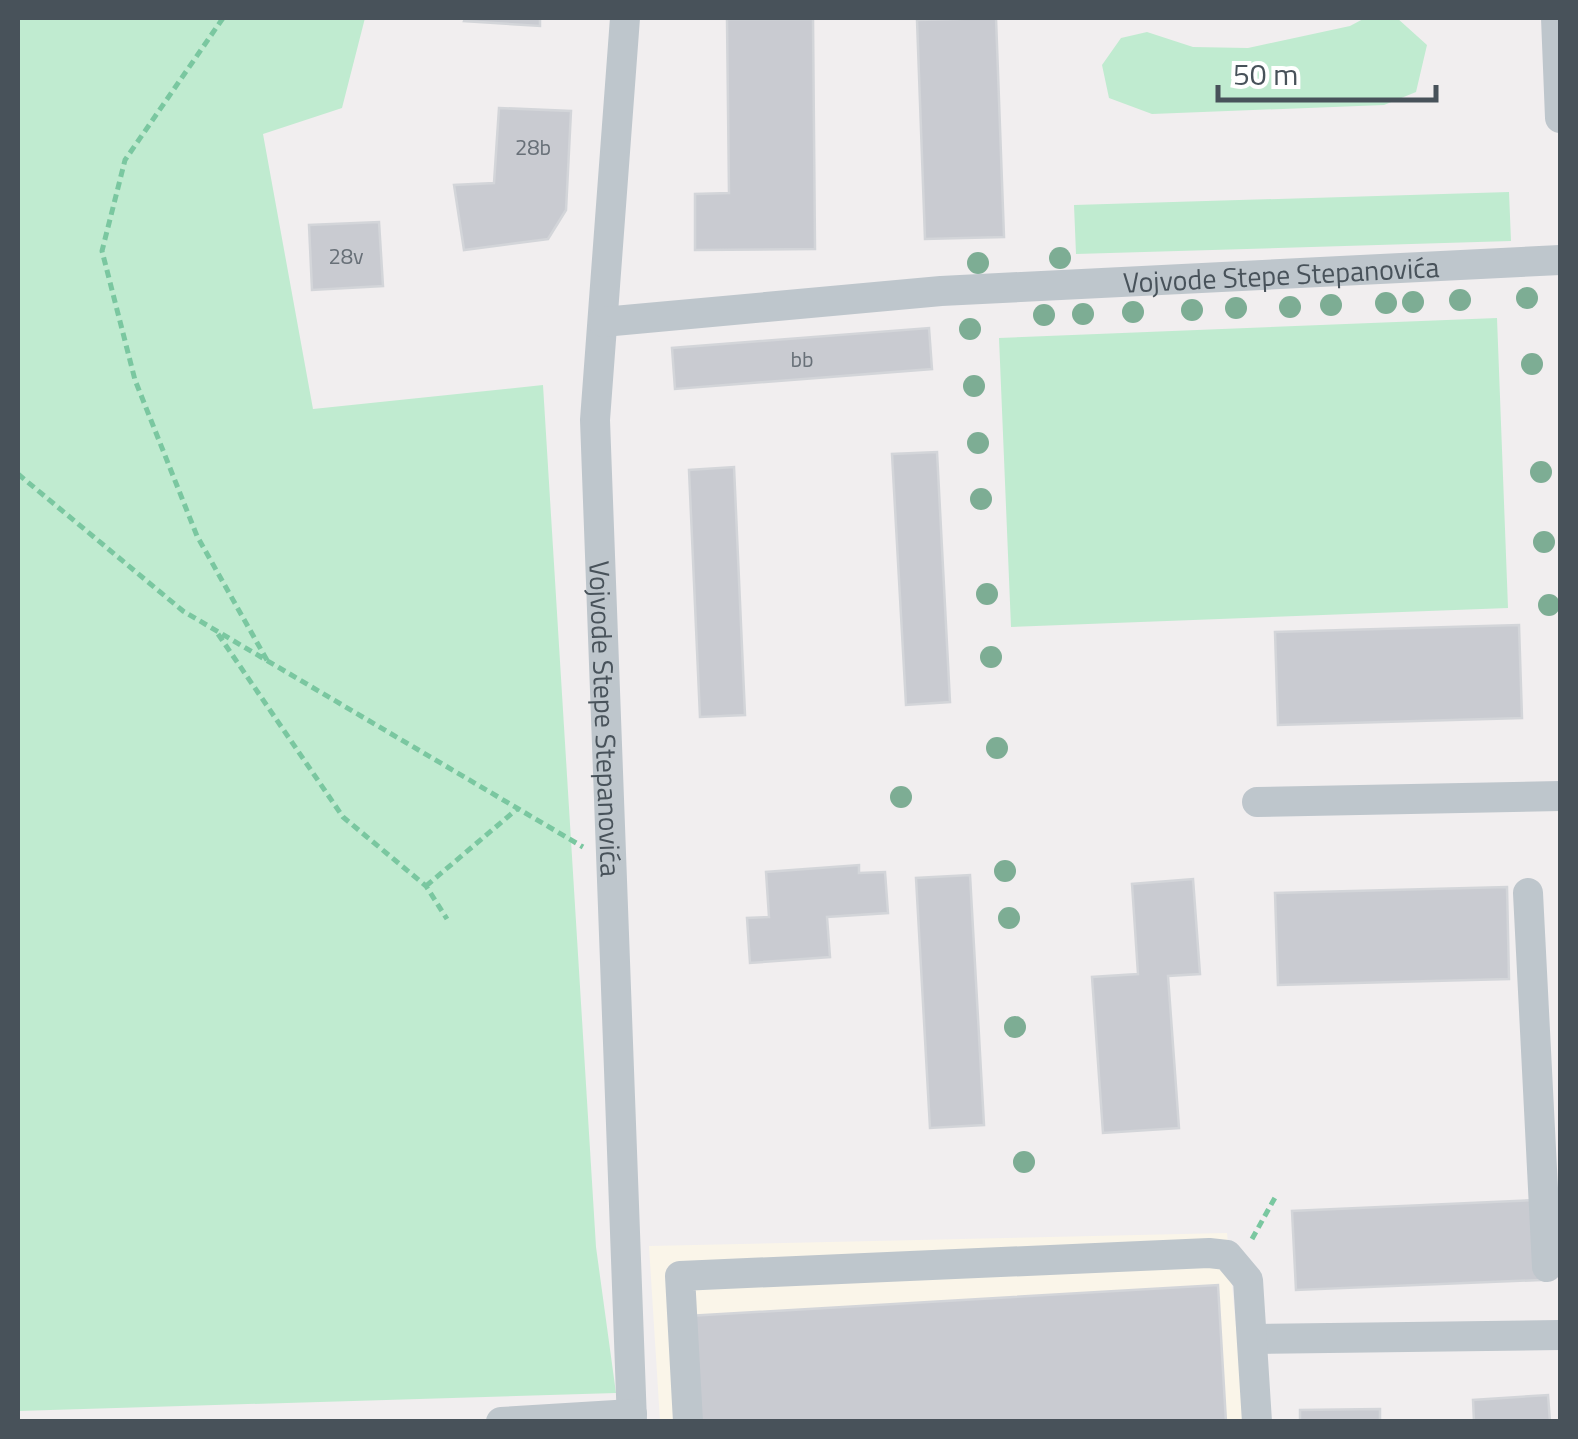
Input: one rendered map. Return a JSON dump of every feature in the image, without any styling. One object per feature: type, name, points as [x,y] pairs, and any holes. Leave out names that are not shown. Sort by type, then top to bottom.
[{"type":"street","name":"Vojvode Stepe Stepanovića","points":[[625,18],[596,420],[632,1418]]},
{"type":"street","points":[[1556,18],[1560,118]]},
{"type":"street","name":"Vojvode Stepe Stepanovića","points":[[602,322],[941,291],[1560,260]]},
{"type":"street","points":[[1257,802],[1560,796]]},
{"type":"street","points":[[1528,893],[1547,1266]]},
{"type":"street","points":[[688,1422],[680,1276],[1209,1252],[1228,1254],[1248,1280],[1257,1422]]},
{"type":"street","points":[[1254,1339],[1560,1335]]},
{"type":"street","points":[[501,1422],[632,1418]]},
{"type":"path","points":[[223,18],[125,160],[102,251],[135,380],[196,536],[268,662]]},
{"type":"path","points":[[18,474],[182,611],[612,864]]},
{"type":"path","points":[[216,632],[343,817],[426,886],[447,919]]},
{"type":"path","points":[[426,886],[517,809]]},
{"type":"path","points":[[1238,1264],[1278,1194]]},
{"type":"shaded area","points":[[1227,1233],[1245,1421],[660,1421],[649,1246]]},
{"type":"green space","points":[[18,18],[365,18],[342,108],[263,134],[313,409],[543,385],[596,1247],[616,1393],[18,1411]]},
{"type":"green space","points":[[1365,18],[1397,18],[1427,45],[1416,92],[1384,105],[1152,114],[1109,98],[1102,65],[1121,38],[1147,32],[1193,47],[1248,48],[1350,26]]},
{"type":"green space","points":[[1509,192],[1511,241],[1076,254],[1074,205]]},
{"type":"green space","points":[[1497,318],[1508,608],[1011,627],[999,338]]},
{"type":"building","points":[[540,18],[540,26],[464,21]]},
{"type":"building","points":[[996,18],[1004,237],[925,239],[917,20]]},
{"type":"building","points":[[727,19],[813,19],[815,249],[695,250],[695,194],[729,193]]},
{"type":"building","points":[[499,108],[571,111],[566,210],[548,239],[464,250],[454,185],[494,183]]},
{"type":"building","points":[[379,222],[383,286],[312,290],[309,225]]},
{"type":"building","points":[[929,328],[932,369],[675,389],[672,348]]},
{"type":"building","points":[[937,452],[950,702],[906,705],[892,454]]},
{"type":"building","points":[[734,467],[745,715],[700,717],[689,470]]},
{"type":"building","points":[[1519,625],[1522,718],[1278,725],[1275,632]]},
{"type":"building","points":[[859,865],[859,873],[885,872],[888,913],[827,917],[830,957],[750,963],[747,918],[769,917],[766,872]]},
{"type":"building","points":[[970,875],[984,1125],[930,1128],[916,878]]},
{"type":"building","points":[[1193,879],[1200,974],[1168,976],[1179,1128],[1103,1133],[1092,977],[1138,974],[1132,884]]},
{"type":"building","points":[[1507,887],[1509,979],[1278,985],[1275,893]]},
{"type":"building","points":[[1536,1200],[1540,1280],[1296,1290],[1292,1211]]},
{"type":"building","points":[[1218,1285],[1226,1422],[694,1422],[688,1316]]},
{"type":"building","points":[[1548,1395],[1550,1422],[1474,1422],[1473,1400]]},
{"type":"building","points":[[1380,1409],[1380,1422],[1300,1422],[1300,1410]]}]
